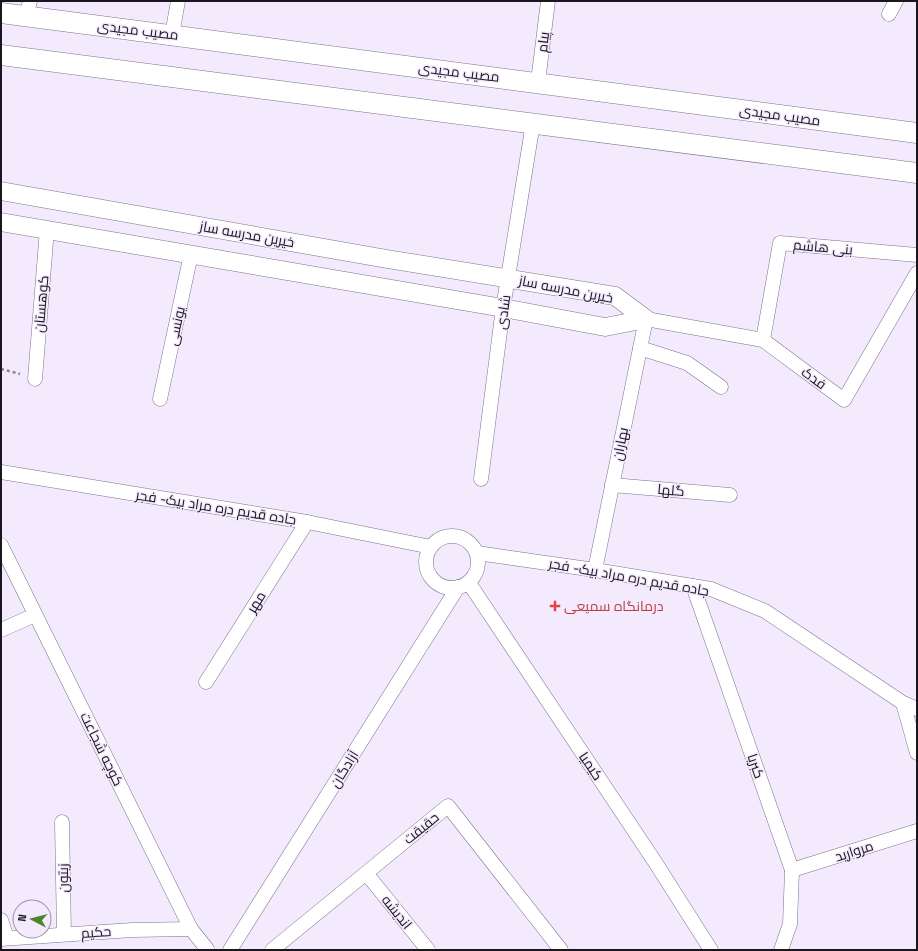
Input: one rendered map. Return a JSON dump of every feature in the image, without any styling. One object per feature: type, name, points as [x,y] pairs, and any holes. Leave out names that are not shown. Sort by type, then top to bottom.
[{"type":"main road","name":"مصیب مجیدی","points":[[1,13],[28,8],[172,35],[917,133]]},
{"type":"main road","points":[[1,55],[917,173]]},
{"type":"street","points":[[172,35],[178,1]]},
{"type":"street","name":"پیام","points":[[538,82],[548,1]]},
{"type":"street","points":[[889,14],[896,1]]},
{"type":"street","name":"شادی","points":[[481,479],[503,308],[533,123]]},
{"type":"street","name":"خیرین مدرسه ساز","points":[[1,191],[387,259],[616,296],[646,319]]},
{"type":"street","name":"خیرین مدرسه ساز","points":[[1,222],[503,308],[605,327],[646,319]]},
{"type":"street","name":"کوهستان","points":[[35,379],[47,229]]},
{"type":"street","name":"بنی هاشم","points":[[763,340],[780,243],[917,255]]},
{"type":"street","name":"یونسی","points":[[160,399],[191,254]]},
{"type":"street","name":"فدک","points":[[646,319],[763,340],[844,400],[917,273]]},
{"type":"street","name":"بهاران","points":[[595,570],[646,319]]},
{"type":"street","points":[[640,348],[687,363],[721,388]]},
{"type":"street","name":"جاده قدیم دره مراد بیک- فجر","points":[[1,472],[307,522],[431,547]]},
{"type":"street","name":"گلها","points":[[612,484],[730,495]]},
{"type":"street","name":"مهر","points":[[206,682],[307,522]]},
{"type":"street","points":[[449,535],[462,537],[474,545],[477,553],[479,558],[477,572],[463,585],[442,587],[431,578],[426,566],[427,552],[436,540],[449,535]]},
{"type":"street","name":"کوچه شجاعت","points":[[1,545],[191,929],[207,950]]},
{"type":"street","name":"جاده قدیم دره مراد بیک- فجر","points":[[477,553],[711,589],[765,611],[903,703],[917,709]]},
{"type":"street","name":"آزادگان","points":[[230,950],[463,585]]},
{"type":"street","name":"کیمیا","points":[[463,585],[655,862],[711,950]]},
{"type":"street","name":"کبریا","points":[[693,586],[792,870],[790,924],[781,950]]},
{"type":"street","points":[[1,630],[35,615]]},
{"type":"street","points":[[903,703],[917,753]]},
{"type":"street","name":"حقیقت","points":[[272,950],[448,806],[561,950]]},
{"type":"street","name":"زیتون","points":[[62,822],[64,934]]},
{"type":"street","name":"مروارید","points":[[792,870],[917,831]]},
{"type":"street","name":"اندیشه","points":[[366,873],[428,950]]},
{"type":"street","points":[[1,920],[4,938]]},
{"type":"street","name":"حکیم","points":[[4,938],[132,930],[191,929]]},
{"type":"street","points":[[207,950],[212,945],[218,944],[230,950]]},
{"type":"place","name":"درمانگاه سمیعی","points":[[555,606]]}]
